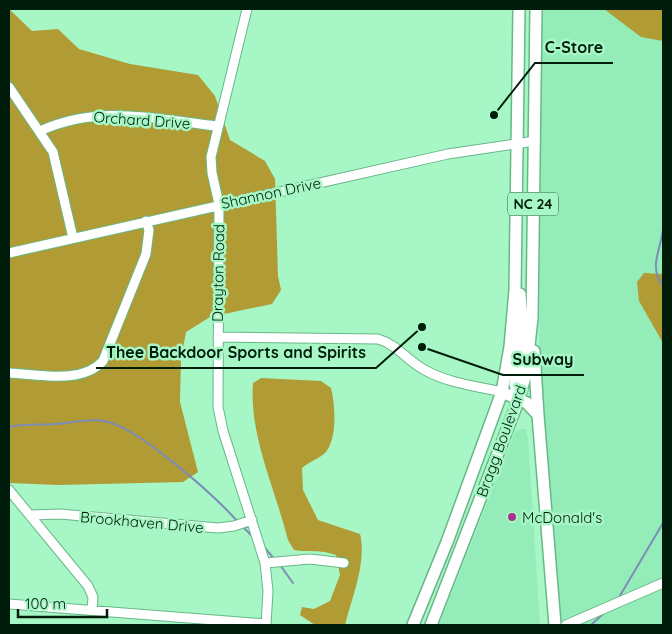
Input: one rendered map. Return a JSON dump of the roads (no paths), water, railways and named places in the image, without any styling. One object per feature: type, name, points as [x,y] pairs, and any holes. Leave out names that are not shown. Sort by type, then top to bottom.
[{"type":"main road","name":"Bragg Boulevard","points":[[413,625],[502,392],[510,347],[516,253],[519,9]]},
{"type":"main road","name":"Bragg Boulevard","points":[[431,625],[519,399],[526,373],[532,318],[536,9]]},
{"type":"main road","points":[[516,253],[522,328],[516,373],[519,399]]},
{"type":"main road","points":[[532,318],[555,625]]},
{"type":"main road","points":[[502,392],[519,399],[532,407],[538,414]]},
{"type":"main road","points":[[421,625],[429,604],[427,590]]},
{"type":"street","name":"Drayton Road","points":[[247,9],[217,126],[211,165],[219,204],[218,337],[220,420],[265,563],[268,591],[266,624]]},
{"type":"street","points":[[9,87],[53,152],[73,238]]},
{"type":"street","name":"Orchard Drive","points":[[40,132],[74,119],[105,115],[217,126]]},
{"type":"street","name":"Shannon Drive","points":[[9,253],[219,204],[278,193],[443,155],[517,142],[535,141]]},
{"type":"street","points":[[9,373],[83,375],[94,370],[103,361],[146,254],[149,230],[146,221]]},
{"type":"street","points":[[218,337],[378,339],[390,343],[412,362],[433,374],[502,392]]},
{"type":"street","points":[[9,490],[90,590],[93,597],[92,610]]},
{"type":"street","name":"Brookhaven Drive","points":[[31,515],[60,514],[218,528],[234,526],[252,520]]},
{"type":"street","points":[[265,563],[310,558],[344,563]]},
{"type":"street","points":[[566,625],[663,584]]},
{"type":"street","points":[[9,604],[266,624]]},
{"type":"waterway","points":[[663,229],[656,265],[656,272],[663,286]]},
{"type":"waterway","points":[[9,427],[92,420],[104,421],[118,426],[155,448],[212,496],[238,522]]},
{"type":"waterway","points":[[618,599],[663,523]]},
{"type":"waterway","points":[[243,527],[252,536]]},
{"type":"waterway","points":[[265,548],[275,560]]},
{"type":"waterway","points":[[280,565],[293,583]]},
{"type":"waterway","points":[[591,625],[604,613]]},
{"type":"place","name":"C-Store","points":[[494,115]]},
{"type":"place","name":"Thee Backdoor Sports and Spirits","points":[[422,327]]},
{"type":"place","name":"Subway","points":[[422,347]]},
{"type":"place","name":"McDonald's","points":[[512,517]]}]
